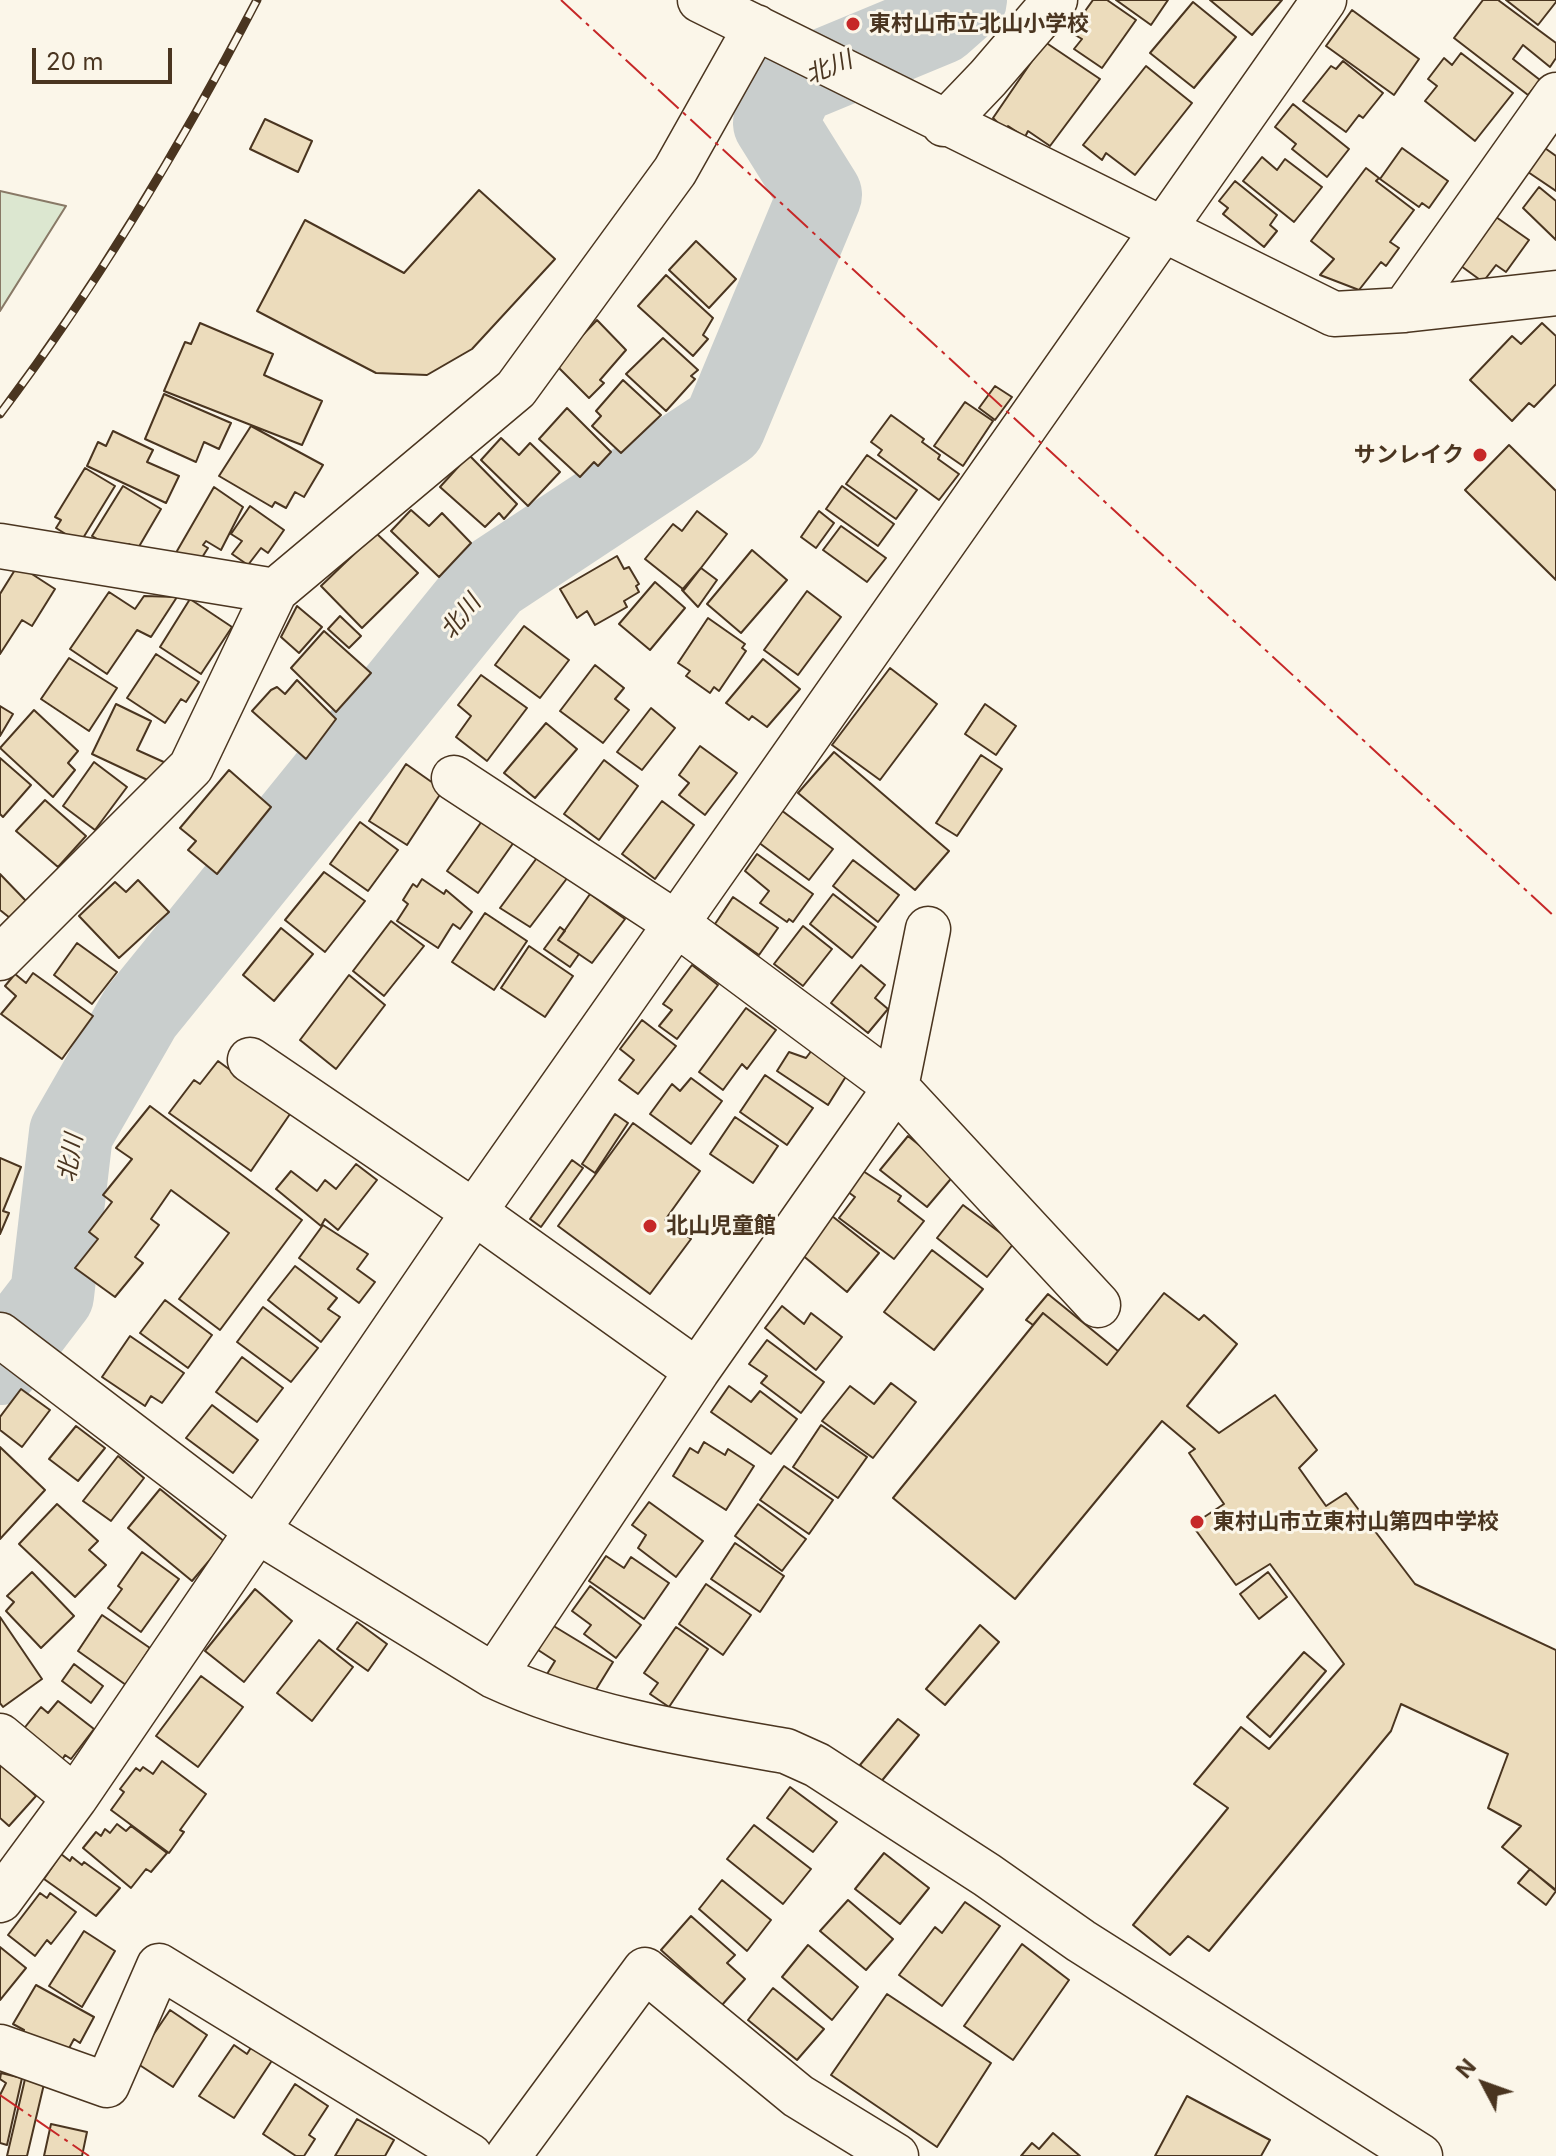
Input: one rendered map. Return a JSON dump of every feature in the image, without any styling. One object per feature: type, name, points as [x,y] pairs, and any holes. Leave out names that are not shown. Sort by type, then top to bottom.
[{"type":"street","points":[[700,0],[1160,231],[1334,314],[1404,310],[1556,293]]},
{"type":"street","points":[[926,114],[1055,0]]},
{"type":"street","points":[[0,1900],[75,1798],[474,1212],[1324,0]]},
{"type":"street","points":[[0,958],[191,767],[275,591],[516,389],[675,171],[756,27]]},
{"type":"street","points":[[1404,310],[1556,95]]},
{"type":"street","points":[[0,546],[275,591]]},
{"type":"street","points":[[454,778],[677,924],[896,1087],[1098,1305]]},
{"type":"street","points":[[494,1676],[697,1371],[896,1087],[928,929]]},
{"type":"street","points":[[250,1060],[474,1212],[697,1371]]},
{"type":"street","points":[[0,1335],[256,1530],[494,1676],[535,1695],[584,1710],[786,1751],[817,1765],[987,1875],[1094,1950],[1420,2156]]},
{"type":"street","points":[[0,1736],[75,1798]]},
{"type":"street","points":[[0,2047],[107,2085],[159,1966],[470,2156]]},
{"type":"street","points":[[508,2156],[645,1970],[798,2096],[896,2156]]},
{"type":"green space","points":[[0,191],[66,206],[0,311]]},
{"type":"building","points":[[1093,0],[1107,0],[1136,20],[1102,68],[1074,49],[1082,39],[1070,32]]},
{"type":"building","points":[[1116,0],[1168,0],[1151,25]]},
{"type":"building","points":[[1210,0],[1282,0],[1252,35]]},
{"type":"building","points":[[1483,0],[1498,0],[1556,43],[1556,58],[1550,67],[1523,45],[1513,59],[1540,80],[1528,95],[1454,38]]},
{"type":"building","points":[[1506,0],[1556,0],[1556,2],[1538,25]]},
{"type":"building","points":[[1193,2],[1236,37],[1194,88],[1150,53]]},
{"type":"building","points":[[1352,10],[1419,59],[1394,95],[1326,46]]},
{"type":"building","points":[[1045,42],[1100,79],[1050,146],[1028,131],[1025,137],[1008,126],[1005,130],[993,118]]},
{"type":"building","points":[[1461,53],[1513,93],[1475,141],[1425,101],[1437,86],[1428,79],[1444,58],[1452,65]]},
{"type":"building","points":[[1343,61],[1383,93],[1363,118],[1359,115],[1346,132],[1303,101],[1331,66],[1336,69]]},
{"type":"building","points":[[1146,66],[1192,103],[1135,175],[1106,153],[1102,160],[1083,145]]},
{"type":"building","points":[[1293,104],[1349,149],[1327,177],[1292,149],[1296,144],[1275,127]]},
{"type":"building","points":[[265,119],[312,141],[298,172],[250,149]]},
{"type":"building","points":[[1542,146],[1556,156],[1556,191],[1525,170]]},
{"type":"building","points":[[1402,148],[1448,181],[1429,208],[1422,203],[1419,207],[1380,179]]},
{"type":"building","points":[[1262,157],[1277,170],[1285,159],[1322,187],[1294,222],[1243,181]]},
{"type":"building","points":[[1366,168],[1379,178],[1376,181],[1414,210],[1390,242],[1399,248],[1386,266],[1381,262],[1359,290],[1320,275],[1334,259],[1311,241]]},
{"type":"building","points":[[1235,181],[1277,215],[1270,225],[1277,231],[1264,247],[1223,214],[1228,208],[1219,201]]},
{"type":"building","points":[[1539,187],[1556,201],[1556,240],[1523,208]]},
{"type":"building","points":[[479,190],[555,259],[472,349],[427,375],[376,373],[257,311],[305,220],[404,273]]},
{"type":"building","points":[[1496,217],[1529,240],[1506,272],[1496,265],[1483,282],[1461,266]]},
{"type":"building","points":[[696,241],[736,279],[709,308],[669,270]]},
{"type":"building","points":[[666,275],[713,318],[703,335],[708,339],[693,356],[638,306]]},
{"type":"building","points":[[597,320],[626,350],[600,380],[604,383],[589,398],[555,364]]},
{"type":"building","points":[[200,323],[273,354],[264,375],[322,401],[302,445],[164,391],[185,342],[191,344]]},
{"type":"building","points":[[1542,323],[1556,336],[1556,384],[1534,407],[1529,403],[1512,421],[1470,380],[1512,336],[1521,344]]},
{"type":"building","points":[[663,338],[698,370],[691,376],[695,379],[666,411],[626,374]]},
{"type":"building","points":[[623,380],[661,415],[621,453],[592,426],[601,416],[596,411]]},
{"type":"building","points":[[995,386],[1012,397],[995,420],[979,408]]},
{"type":"building","points":[[164,394],[231,423],[219,449],[204,442],[196,462],[145,439]]},
{"type":"building","points":[[965,402],[993,421],[963,466],[934,446]]},
{"type":"building","points":[[567,408],[611,452],[598,466],[594,462],[580,477],[539,439]]},
{"type":"building","points":[[891,415],[924,439],[922,442],[940,455],[938,459],[959,474],[939,500],[878,455],[882,450],[871,442]]},
{"type":"building","points":[[251,426],[323,465],[304,497],[295,492],[286,508],[275,502],[272,507],[219,476]]},
{"type":"building","points":[[113,431],[153,450],[147,462],[179,476],[166,503],[87,466],[98,442],[106,446]]},
{"type":"building","points":[[501,438],[519,455],[530,443],[560,472],[528,506],[481,460]]},
{"type":"building","points":[[1509,445],[1556,491],[1556,580],[1465,490]]},
{"type":"building","points":[[469,455],[517,504],[504,519],[499,513],[485,527],[440,487]]},
{"type":"building","points":[[867,455],[917,490],[896,519],[846,484]]},
{"type":"building","points":[[85,468],[115,486],[80,543],[56,528],[61,520],[55,517]]},
{"type":"building","points":[[123,486],[161,509],[137,550],[129,544],[123,554],[92,536]]},
{"type":"building","points":[[842,486],[894,524],[878,546],[826,509]]},
{"type":"building","points":[[214,487],[243,507],[221,550],[206,541],[203,545],[208,548],[196,567],[177,556],[177,551]]},
{"type":"building","points":[[250,506],[284,530],[268,553],[261,548],[248,565],[232,554],[242,541],[231,534]]},
{"type":"building","points":[[411,510],[429,526],[442,513],[471,543],[439,577],[391,531]]},
{"type":"building","points":[[697,511],[727,534],[684,590],[645,559],[673,524],[682,531]]},
{"type":"building","points":[[819,511],[834,523],[816,548],[801,537]]},
{"type":"building","points":[[841,526],[886,558],[867,582],[823,550]]},
{"type":"building","points":[[376,533],[418,573],[362,628],[321,586]]},
{"type":"building","points":[[752,550],[787,580],[741,633],[707,604]]},
{"type":"building","points":[[617,556],[624,569],[629,567],[639,584],[636,586],[639,592],[624,601],[627,607],[595,625],[587,611],[577,618],[560,589]]},
{"type":"building","points":[[18,565],[55,589],[32,626],[22,620],[0,654],[0,594]]},
{"type":"building","points":[[701,568],[717,580],[698,607],[682,590]]},
{"type":"building","points":[[655,582],[685,608],[650,650],[619,624]]},
{"type":"building","points":[[807,591],[841,617],[798,675],[764,650]]},
{"type":"building","points":[[109,592],[135,609],[144,596],[177,597],[151,637],[137,630],[107,674],[70,649]]},
{"type":"building","points":[[190,599],[232,627],[201,674],[160,647]]},
{"type":"building","points":[[297,606],[322,627],[299,653],[281,637]]},
{"type":"building","points":[[340,616],[361,636],[349,648],[328,629]]},
{"type":"building","points":[[708,618],[745,644],[742,648],[746,651],[719,691],[714,687],[710,693],[686,676],[690,671],[678,663]]},
{"type":"building","points":[[524,626],[569,660],[540,698],[495,665]]},
{"type":"building","points":[[324,631],[371,673],[336,712],[291,668]]},
{"type":"building","points":[[156,654],[199,682],[186,702],[181,699],[165,723],[127,698]]},
{"type":"building","points":[[69,658],[117,688],[89,731],[41,699]]},
{"type":"building","points":[[763,659],[800,689],[767,727],[752,716],[749,720],[726,703]]},
{"type":"building","points":[[595,665],[624,688],[615,699],[629,710],[603,743],[560,711]]},
{"type":"building","points":[[890,668],[937,704],[880,780],[832,745]]},
{"type":"building","points":[[481,675],[527,708],[487,761],[456,737],[471,716],[458,705]]},
{"type":"building","points":[[297,680],[336,719],[306,759],[252,711],[271,690],[277,687],[285,694]]},
{"type":"building","points":[[116,704],[151,721],[137,750],[166,763],[156,784],[92,754]]},
{"type":"building","points":[[985,704],[1016,726],[996,755],[965,734]]},
{"type":"building","points":[[0,706],[13,714],[0,736]]},
{"type":"building","points":[[651,708],[675,728],[642,770],[617,752]]},
{"type":"building","points":[[34,710],[78,751],[68,763],[75,770],[53,797],[0,748]]},
{"type":"building","points":[[546,723],[577,749],[535,798],[504,773]]},
{"type":"building","points":[[700,746],[737,773],[705,815],[679,795],[689,783],[679,775]]},
{"type":"building","points":[[834,752],[949,851],[915,890],[798,793]]},
{"type":"building","points":[[981,755],[1002,769],[957,836],[936,823]]},
{"type":"building","points":[[0,758],[31,785],[3,817],[0,814]]},
{"type":"building","points":[[604,760],[638,786],[599,840],[564,814]]},
{"type":"building","points":[[94,762],[127,787],[95,830],[63,806]]},
{"type":"building","points":[[406,764],[443,790],[407,845],[369,821]]},
{"type":"building","points":[[229,770],[271,807],[217,874],[188,850],[196,841],[180,828]]},
{"type":"building","points":[[45,800],[86,836],[58,867],[16,831]]},
{"type":"building","points":[[662,801],[694,825],[655,879],[622,854]]},
{"type":"building","points":[[781,810],[833,849],[809,880],[758,842]]},
{"type":"building","points":[[482,821],[514,842],[478,893],[447,871]]},
{"type":"building","points":[[360,822],[398,850],[368,891],[330,864]]},
{"type":"building","points":[[757,854],[813,894],[793,922],[789,919],[787,922],[760,903],[769,891],[745,871]]},
{"type":"building","points":[[539,855],[568,877],[530,927],[500,908]]},
{"type":"building","points":[[853,860],[899,895],[878,922],[833,886]]},
{"type":"building","points":[[324,872],[365,901],[325,952],[285,920]]},
{"type":"building","points":[[0,874],[26,901],[10,918],[0,910]]},
{"type":"building","points":[[422,879],[444,894],[446,890],[472,912],[460,929],[453,924],[438,948],[397,921],[408,904],[403,900],[413,884],[417,887]]},
{"type":"building","points":[[138,880],[169,912],[119,958],[79,916],[115,882],[126,892]]},
{"type":"building","points":[[590,894],[625,919],[592,963],[558,940]]},
{"type":"building","points":[[833,894],[876,927],[852,958],[810,924]]},
{"type":"building","points":[[733,897],[778,928],[759,955],[715,924]]},
{"type":"building","points":[[485,913],[527,941],[494,990],[452,962]]},
{"type":"building","points":[[391,921],[424,946],[384,996],[353,971]]},
{"type":"building","points":[[803,926],[832,949],[803,986],[774,964]]},
{"type":"building","points":[[560,927],[565,931],[558,940],[579,954],[570,967],[544,949]]},
{"type":"building","points":[[281,928],[313,954],[274,1001],[243,975]]},
{"type":"building","points":[[77,943],[117,972],[92,1004],[54,975]]},
{"type":"building","points":[[529,946],[573,976],[545,1017],[501,988]]},
{"type":"building","points":[[692,965],[718,985],[677,1039],[659,1026],[672,1010],[663,1004]]},
{"type":"building","points":[[861,965],[885,985],[875,998],[888,1009],[868,1033],[831,1003]]},
{"type":"building","points":[[33,973],[93,1016],[62,1059],[1,1014],[16,996],[5,986],[15,974],[26,983]]},
{"type":"building","points":[[349,975],[385,1005],[336,1069],[300,1040]]},
{"type":"building","points":[[746,1008],[776,1030],[747,1069],[742,1064],[723,1090],[699,1072]]},
{"type":"building","points":[[642,1020],[676,1046],[638,1094],[619,1080],[634,1060],[620,1049]]},
{"type":"building","points":[[815,1046],[850,1070],[828,1105],[777,1071],[789,1052],[806,1058]]},
{"type":"building","points":[[218,1061],[290,1114],[251,1171],[169,1113],[194,1080],[200,1084]]},
{"type":"building","points":[[765,1075],[813,1108],[787,1145],[740,1112]]},
{"type":"building","points":[[691,1078],[722,1101],[691,1144],[650,1114],[672,1084],[680,1091]]},
{"type":"building","points":[[150,1106],[302,1220],[220,1330],[179,1299],[229,1233],[171,1190],[151,1219],[159,1225],[135,1257],[143,1263],[115,1297],[75,1268],[98,1239],[89,1232],[112,1202],[103,1195],[132,1159],[116,1148]]},
{"type":"building","points":[[615,1114],[628,1123],[595,1173],[582,1164]]},
{"type":"building","points":[[735,1117],[778,1146],[753,1183],[710,1154]]},
{"type":"building","points":[[633,1123],[700,1171],[665,1220],[691,1239],[650,1294],[558,1226]]},
{"type":"building","points":[[908,1136],[955,1174],[927,1207],[880,1170]]},
{"type":"building","points":[[0,1158],[21,1167],[3,1211],[9,1213],[0,1234]]},
{"type":"building","points":[[572,1160],[583,1168],[541,1227],[530,1219]]},
{"type":"building","points":[[356,1164],[377,1180],[338,1230],[325,1219],[321,1226],[276,1189],[291,1171],[317,1191],[325,1180],[336,1189]]},
{"type":"building","points":[[863,1171],[901,1196],[898,1201],[924,1221],[894,1259],[839,1218],[855,1197],[848,1192]]},
{"type":"building","points":[[963,1205],[1014,1243],[987,1277],[937,1238]]},
{"type":"building","points":[[832,1216],[879,1253],[847,1292],[801,1254]]},
{"type":"building","points":[[323,1225],[368,1254],[357,1269],[375,1282],[359,1303],[299,1258]]},
{"type":"building","points":[[932,1250],[983,1289],[934,1350],[884,1312]]},
{"type":"building","points":[[295,1266],[337,1298],[328,1309],[340,1317],[321,1342],[268,1300]]},
{"type":"building","points":[[1164,1293],[1199,1320],[1204,1315],[1237,1344],[1187,1406],[1219,1433],[1275,1395],[1317,1450],[1299,1468],[1326,1506],[1346,1493],[1415,1584],[1556,1650],[1556,1890],[1502,1847],[1521,1826],[1488,1808],[1508,1754],[1401,1704],[1391,1731],[1209,1951],[1188,1936],[1170,1955],[1133,1925],[1228,1808],[1194,1784],[1241,1727],[1269,1749],[1344,1664],[1270,1564],[1236,1585],[1192,1525],[1224,1504],[1189,1453],[1195,1449],[1162,1421],[1015,1599],[893,1498],[1043,1313],[1107,1365]]},
{"type":"building","points":[[1048,1294],[1118,1351],[1107,1365],[1043,1313],[1033,1325],[1026,1320]]},
{"type":"building","points":[[165,1300],[212,1335],[188,1368],[140,1333]]},
{"type":"building","points":[[782,1306],[804,1324],[811,1313],[842,1337],[816,1370],[765,1328]]},
{"type":"building","points":[[263,1307],[318,1348],[291,1382],[237,1342]]},
{"type":"building","points":[[130,1336],[184,1373],[162,1403],[151,1396],[145,1406],[102,1377]]},
{"type":"building","points":[[767,1340],[824,1382],[801,1413],[761,1383],[767,1376],[749,1364]]},
{"type":"building","points":[[242,1357],[283,1388],[257,1422],[216,1392]]},
{"type":"building","points":[[891,1383],[916,1402],[873,1458],[822,1421],[850,1386],[874,1404]]},
{"type":"building","points":[[729,1386],[751,1402],[760,1391],[797,1419],[771,1454],[711,1412]]},
{"type":"building","points":[[21,1389],[50,1410],[22,1447],[0,1430],[0,1417]]},
{"type":"building","points":[[212,1405],[258,1440],[233,1473],[186,1438]]},
{"type":"building","points":[[821,1425],[867,1457],[838,1498],[793,1467]]},
{"type":"building","points":[[76,1426],[105,1448],[78,1481],[49,1459]]},
{"type":"building","points":[[704,1442],[725,1455],[728,1449],[754,1466],[726,1510],[673,1476],[690,1448],[698,1453]]},
{"type":"building","points":[[0,1447],[45,1490],[0,1539]]},
{"type":"building","points":[[118,1456],[144,1478],[111,1521],[83,1501]]},
{"type":"building","points":[[784,1466],[833,1500],[809,1534],[760,1500]]},
{"type":"building","points":[[160,1489],[225,1542],[192,1581],[128,1528]]},
{"type":"building","points":[[649,1502],[703,1541],[676,1577],[638,1548],[646,1535],[632,1525]]},
{"type":"building","points":[[57,1504],[98,1541],[89,1550],[106,1565],[75,1597],[19,1544]]},
{"type":"building","points":[[758,1504],[806,1539],[782,1571],[735,1536]]},
{"type":"building","points":[[735,1543],[784,1576],[760,1612],[711,1579]]},
{"type":"building","points":[[142,1552],[179,1579],[141,1632],[108,1608],[122,1589],[118,1586]]},
{"type":"building","points":[[606,1556],[624,1568],[631,1557],[669,1583],[644,1619],[589,1581]]},
{"type":"building","points":[[32,1572],[74,1616],[41,1648],[6,1611],[14,1602],[7,1596]]},
{"type":"building","points":[[1268,1572],[1287,1597],[1259,1619],[1240,1594]]},
{"type":"building","points":[[706,1584],[751,1615],[723,1655],[679,1624]]},
{"type":"building","points":[[590,1586],[641,1625],[616,1658],[584,1634],[591,1625],[572,1611]]},
{"type":"building","points":[[255,1589],[292,1621],[244,1682],[205,1651]]},
{"type":"building","points":[[102,1615],[150,1648],[126,1685],[78,1651]]},
{"type":"building","points":[[0,1617],[42,1679],[3,1707],[0,1703]]},
{"type":"building","points":[[357,1622],[387,1644],[368,1671],[337,1649]]},
{"type":"building","points":[[547,1622],[613,1662],[589,1701],[547,1674],[555,1661],[532,1646]]},
{"type":"building","points":[[980,1625],[999,1642],[945,1705],[926,1689]]},
{"type":"building","points":[[676,1627],[708,1649],[669,1707],[650,1694],[658,1683],[644,1673]]},
{"type":"building","points":[[319,1640],[353,1667],[312,1721],[277,1693]]},
{"type":"building","points":[[1304,1652],[1326,1671],[1270,1737],[1247,1717]]},
{"type":"building","points":[[74,1664],[103,1686],[91,1703],[62,1681]]},
{"type":"building","points":[[201,1676],[243,1707],[198,1767],[156,1736]]},
{"type":"building","points":[[58,1701],[94,1729],[71,1759],[65,1755],[61,1762],[22,1731],[41,1707],[48,1713]]},
{"type":"building","points":[[898,1719],[919,1735],[880,1783],[860,1765]]},
{"type":"building","points":[[162,1761],[206,1794],[180,1830],[184,1832],[169,1853],[111,1810],[124,1792],[120,1789],[136,1768],[140,1771],[143,1767],[153,1774]]},
{"type":"building","points":[[0,1763],[36,1796],[9,1826],[0,1818]]},
{"type":"building","points":[[790,1787],[837,1822],[813,1852],[767,1818]]},
{"type":"building","points":[[117,1824],[126,1831],[131,1826],[167,1853],[151,1872],[146,1869],[131,1888],[83,1848],[96,1832],[101,1836],[105,1829],[110,1833]]},
{"type":"building","points":[[754,1825],[811,1869],[783,1904],[727,1859]]},
{"type":"building","points":[[884,1853],[929,1888],[900,1924],[855,1889]]},
{"type":"building","points":[[61,1854],[70,1861],[72,1857],[82,1865],[84,1862],[120,1888],[96,1916],[44,1879]]},
{"type":"building","points":[[1530,1869],[1556,1891],[1546,1905],[1518,1883]]},
{"type":"building","points":[[722,1880],[771,1920],[747,1951],[699,1909]]},
{"type":"building","points":[[40,1893],[47,1898],[50,1893],[76,1912],[51,1944],[47,1940],[35,1956],[8,1935]]},
{"type":"building","points":[[848,1900],[893,1939],[866,1970],[820,1931]]},
{"type":"building","points":[[965,1902],[1000,1926],[942,2006],[899,1975],[935,1927],[942,1933]]},
{"type":"building","points":[[691,1916],[735,1955],[727,1963],[745,1979],[722,2005],[661,1950]]},
{"type":"building","points":[[84,1931],[115,1951],[82,2007],[49,1986]]},
{"type":"building","points":[[1022,1944],[1069,1980],[1013,2060],[964,2026]]},
{"type":"building","points":[[808,1945],[858,1987],[832,2020],[782,1977]]},
{"type":"building","points":[[0,1947],[26,1968],[0,2000]]},
{"type":"building","points":[[36,1985],[94,2017],[80,2043],[74,2039],[67,2052],[21,2036],[24,2030],[13,2024]]},
{"type":"building","points":[[773,1988],[824,2029],[797,2060],[748,2020]]},
{"type":"building","points":[[887,1994],[991,2063],[937,2147],[831,2075]]},
{"type":"building","points":[[170,2010],[207,2035],[173,2087],[135,2062]]},
{"type":"building","points":[[234,2045],[247,2054],[252,2046],[273,2059],[234,2118],[199,2096]]},
{"type":"building","points":[[1,2073],[22,2078],[7,2145],[0,2143],[0,2095],[6,2083],[0,2079]]},
{"type":"building","points":[[25,2079],[44,2084],[27,2156],[7,2156]]},
{"type":"building","points":[[295,2084],[328,2106],[309,2135],[315,2139],[304,2156],[296,2156],[263,2134]]},
{"type":"building","points":[[1187,2096],[1270,2140],[1261,2156],[1155,2156]]},
{"type":"building","points":[[357,2119],[394,2140],[385,2156],[335,2156]]},
{"type":"building","points":[[51,2124],[87,2132],[82,2156],[44,2156]]},
{"type":"building","points":[[1053,2133],[1080,2156],[1021,2156],[1032,2143],[1039,2149]]},
{"type":"waterway","name":"北川","points":[[0,1363],[52,1295],[71,1133],[140,1013],[491,580],[724,426],[820,195],[775,123],[794,83],[939,23],[965,0]]},
{"type":"railway","points":[[0,414],[105,264],[199,107],[257,0]]},
{"type":"power","points":[[561,0],[1556,918]]},
{"type":"power","points":[[0,2095],[89,2156]]},
{"type":"place","name":"東村山市立北山小学校","points":[[853,24]]},
{"type":"place","name":"サンレイク","points":[[1480,455]]},
{"type":"place","name":"北山児童館","points":[[650,1226]]},
{"type":"place","name":"東村山市立東村山第四中学校","points":[[1197,1522]]}]
